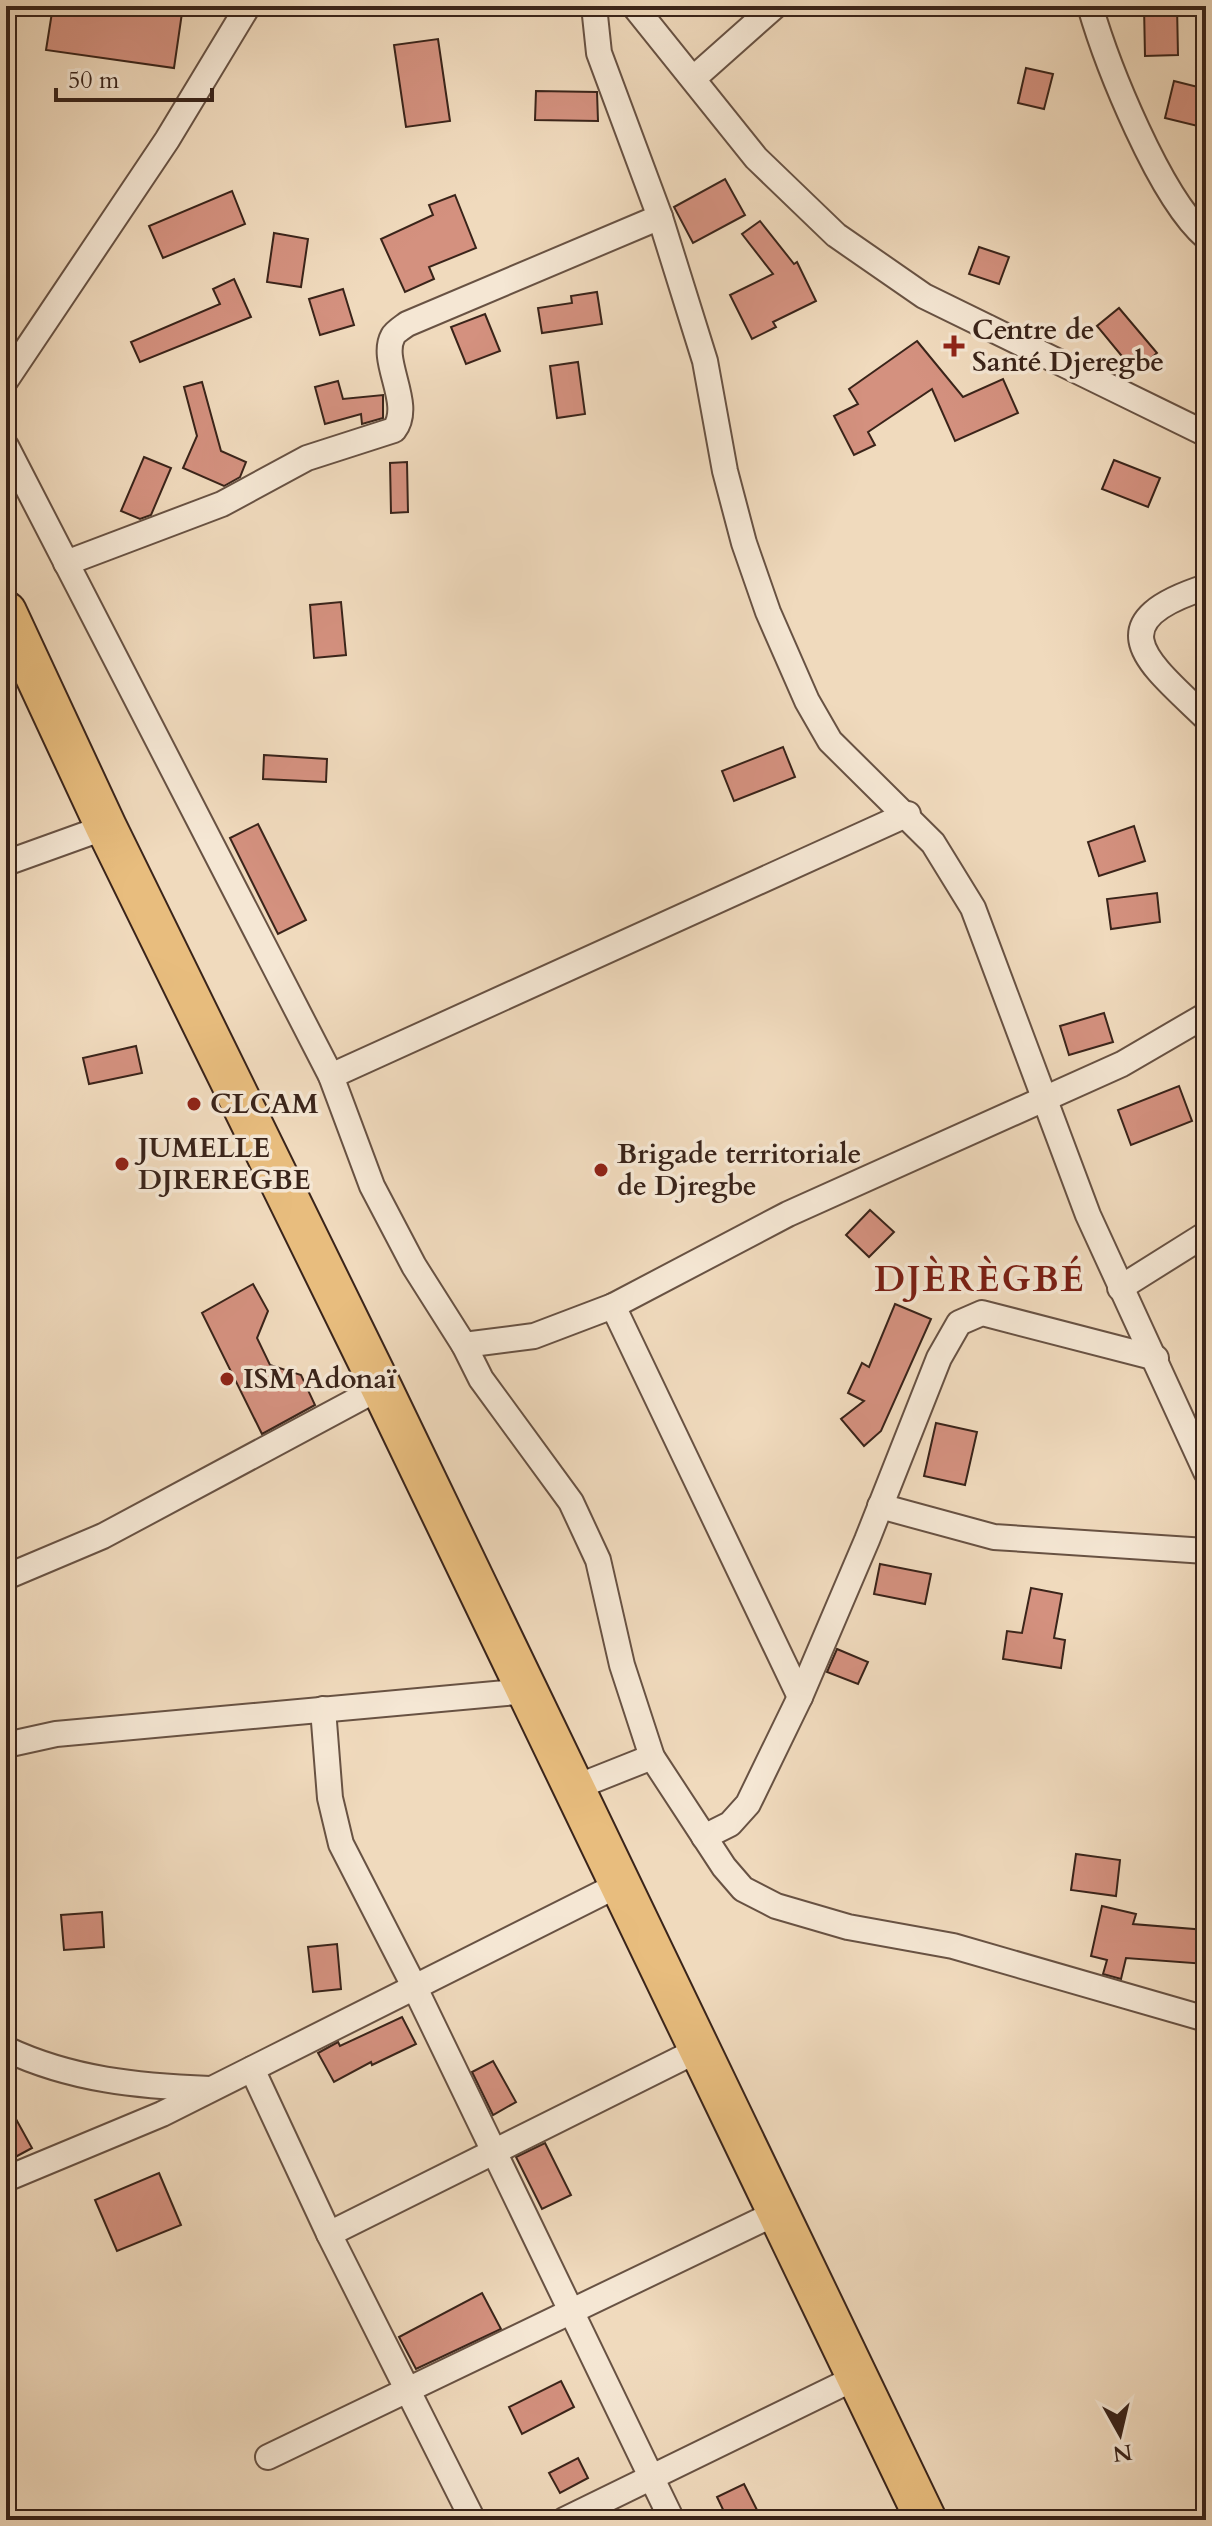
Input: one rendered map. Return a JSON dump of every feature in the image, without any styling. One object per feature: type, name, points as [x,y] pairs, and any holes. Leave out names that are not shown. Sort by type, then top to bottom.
[{"type":"highway","points":[[6,612],[106,827],[381,1387],[926,2520]]},
{"type":"street","points":[[6,380],[167,140],[248,6]]},
{"type":"street","points":[[594,6],[599,53],[660,217],[705,361],[725,471],[744,543],[768,612],[807,701],[830,741],[853,767],[908,814],[948,864],[973,908],[1088,1215],[1206,1472]]},
{"type":"street","points":[[634,6],[756,158],[836,235],[924,296],[1206,434]]},
{"type":"street","points":[[694,78],[775,6]]},
{"type":"street","points":[[1090,6],[1098,35],[1163,181],[1189,220],[1206,237]]},
{"type":"street","points":[[66,563],[222,504],[307,458],[394,430],[401,412],[390,348],[393,335],[407,324],[660,217]]},
{"type":"street","points":[[6,446],[331,1076],[372,1186],[414,1266],[464,1345],[481,1379],[571,1502],[598,1560],[612,1627],[652,1757],[704,1837],[743,1889],[776,1906],[848,1927],[953,1946],[1206,2019]]},
{"type":"street","points":[[1206,587],[1155,608],[1143,623],[1141,638],[1149,664],[1206,718]]},
{"type":"street","points":[[331,1076],[908,814]]},
{"type":"street","points":[[6,863],[106,827]]},
{"type":"street","points":[[464,1345],[534,1336],[613,1306],[788,1214],[1122,1064],[1206,1015]]},
{"type":"street","points":[[1120,1288],[1206,1234]]},
{"type":"street","points":[[613,1306],[800,1697]]},
{"type":"street","points":[[704,1837],[730,1824],[748,1804],[800,1697],[939,1358],[959,1323],[968,1316],[982,1313],[1156,1358]]},
{"type":"street","points":[[6,1577],[75,1551],[381,1387]]},
{"type":"street","points":[[880,1506],[994,1537],[1206,1551]]},
{"type":"street","points":[[6,1745],[56,1734],[528,1691]]},
{"type":"street","points":[[323,1709],[330,1798],[341,1844],[415,1988],[672,2520]]},
{"type":"street","points":[[574,1788],[652,1757]]},
{"type":"street","points":[[6,2179],[162,2114],[620,1884]]},
{"type":"street","points":[[6,2049],[79,2077],[149,2087],[213,2089]]},
{"type":"street","points":[[329,2234],[700,2049]]},
{"type":"street","points":[[252,2069],[329,2234],[473,2520]]},
{"type":"street","points":[[268,2457],[778,2212]]},
{"type":"street","points":[[564,2520],[857,2377]]},
{"type":"building","points":[[53,6],[183,6],[174,68],[46,50]]},
{"type":"building","points":[[1144,6],[1177,6],[1178,55],[1145,56]]},
{"type":"building","points":[[438,39],[450,121],[406,127],[394,45]]},
{"type":"building","points":[[1026,68],[1053,74],[1044,109],[1018,103]]},
{"type":"building","points":[[1174,81],[1206,89],[1206,128],[1165,118]]},
{"type":"building","points":[[536,91],[597,92],[598,121],[535,120]]},
{"type":"building","points":[[725,179],[745,215],[693,243],[674,207]]},
{"type":"building","points":[[232,191],[245,224],[163,258],[149,226]]},
{"type":"building","points":[[455,195],[476,248],[429,267],[434,279],[405,292],[381,239],[433,215],[429,205]]},
{"type":"building","points":[[760,221],[794,264],[797,262],[816,301],[773,322],[776,327],[752,339],[730,295],[773,274],[742,234]]},
{"type":"building","points":[[274,233],[308,239],[301,287],[267,282]]},
{"type":"building","points":[[979,247],[1009,257],[999,284],[969,274]]},
{"type":"building","points":[[234,279],[251,317],[140,362],[131,342],[220,304],[213,289]]},
{"type":"building","points":[[343,289],[354,325],[320,335],[309,299]]},
{"type":"building","points":[[597,292],[602,324],[542,333],[538,308],[572,303],[571,296]]},
{"type":"building","points":[[1119,308],[1157,353],[1135,372],[1097,326]]},
{"type":"building","points":[[485,314],[500,351],[466,364],[451,327]]},
{"type":"building","points":[[917,341],[963,397],[1003,379],[1018,413],[955,441],[932,389],[868,432],[875,445],[854,455],[834,416],[858,404],[849,389]]},
{"type":"building","points":[[578,362],[585,414],[557,418],[550,366]]},
{"type":"building","points":[[338,381],[343,399],[383,395],[383,418],[362,424],[361,414],[325,424],[315,387]]},
{"type":"building","points":[[202,382],[221,451],[246,462],[240,477],[224,486],[183,468],[197,436],[184,387]]},
{"type":"building","points":[[144,457],[171,468],[151,515],[140,519],[121,511]]},
{"type":"building","points":[[1114,460],[1160,478],[1148,507],[1102,489]]},
{"type":"building","points":[[407,462],[408,512],[391,513],[390,463]]},
{"type":"building","points":[[341,602],[346,655],[314,658],[310,605]]},
{"type":"building","points":[[783,747],[795,777],[734,801],[722,771]]},
{"type":"building","points":[[264,755],[327,759],[326,782],[263,779]]},
{"type":"building","points":[[258,824],[306,920],[278,934],[230,838]]},
{"type":"building","points":[[1134,826],[1145,861],[1099,876],[1088,842]]},
{"type":"building","points":[[1157,893],[1160,922],[1111,929],[1107,899]]},
{"type":"building","points":[[1104,1013],[1113,1042],[1069,1055],[1060,1026]]},
{"type":"building","points":[[136,1046],[142,1073],[89,1084],[83,1058]]},
{"type":"building","points":[[1179,1086],[1192,1121],[1131,1145],[1118,1110]]},
{"type":"building","points":[[870,1210],[894,1232],[869,1257],[846,1235]]},
{"type":"building","points":[[253,1284],[268,1311],[257,1338],[270,1365],[301,1375],[315,1405],[262,1434],[202,1313]]},
{"type":"building","points":[[895,1304],[931,1319],[881,1431],[864,1446],[841,1419],[864,1401],[848,1393],[862,1363],[869,1367]]},
{"type":"building","points":[[936,1423],[977,1432],[965,1485],[924,1476]]},
{"type":"building","points":[[880,1564],[931,1574],[925,1604],[874,1594]]},
{"type":"building","points":[[1031,1588],[1062,1594],[1054,1638],[1065,1640],[1061,1668],[1003,1659],[1007,1631],[1022,1633]]},
{"type":"building","points":[[837,1649],[868,1662],[858,1684],[827,1672]]},
{"type":"building","points":[[1076,1854],[1120,1860],[1116,1896],[1071,1890]]},
{"type":"building","points":[[1102,1906],[1136,1914],[1133,1924],[1206,1930],[1206,1964],[1126,1958],[1121,1979],[1103,1974],[1107,1960],[1091,1956]]},
{"type":"building","points":[[102,1912],[104,1947],[64,1950],[61,1915]]},
{"type":"building","points":[[337,1944],[341,1989],[313,1992],[308,1947]]},
{"type":"building","points":[[402,2017],[416,2044],[372,2065],[371,2062],[334,2082],[318,2053]]},
{"type":"building","points":[[493,2061],[516,2102],[493,2115],[472,2072]]},
{"type":"building","points":[[6,2101],[32,2148],[6,2162]]},
{"type":"building","points":[[545,2143],[571,2195],[542,2209],[516,2157]]},
{"type":"building","points":[[159,2173],[181,2225],[117,2251],[95,2200]]},
{"type":"building","points":[[482,2293],[501,2329],[416,2369],[399,2337]]},
{"type":"building","points":[[561,2381],[574,2407],[522,2434],[509,2407]]},
{"type":"building","points":[[578,2458],[588,2478],[560,2493],[549,2473]]},
{"type":"building","points":[[744,2484],[762,2520],[728,2520],[717,2497]]},
{"type":"place","name":"Centre de Santé Djeregbe","points":[[954,346]]},
{"type":"place","name":"CLCAM","points":[[194,1104]]},
{"type":"place","name":"JUMELLE DJREREGBE","points":[[122,1164]]},
{"type":"place","name":"Brigade territoriale de Djregbe","points":[[601,1170]]},
{"type":"place","name":"ISM Adonaï","points":[[227,1379]]},
{"type":"district","name":"DJÈRÈGBÉ","points":[[980,1279]]}]
